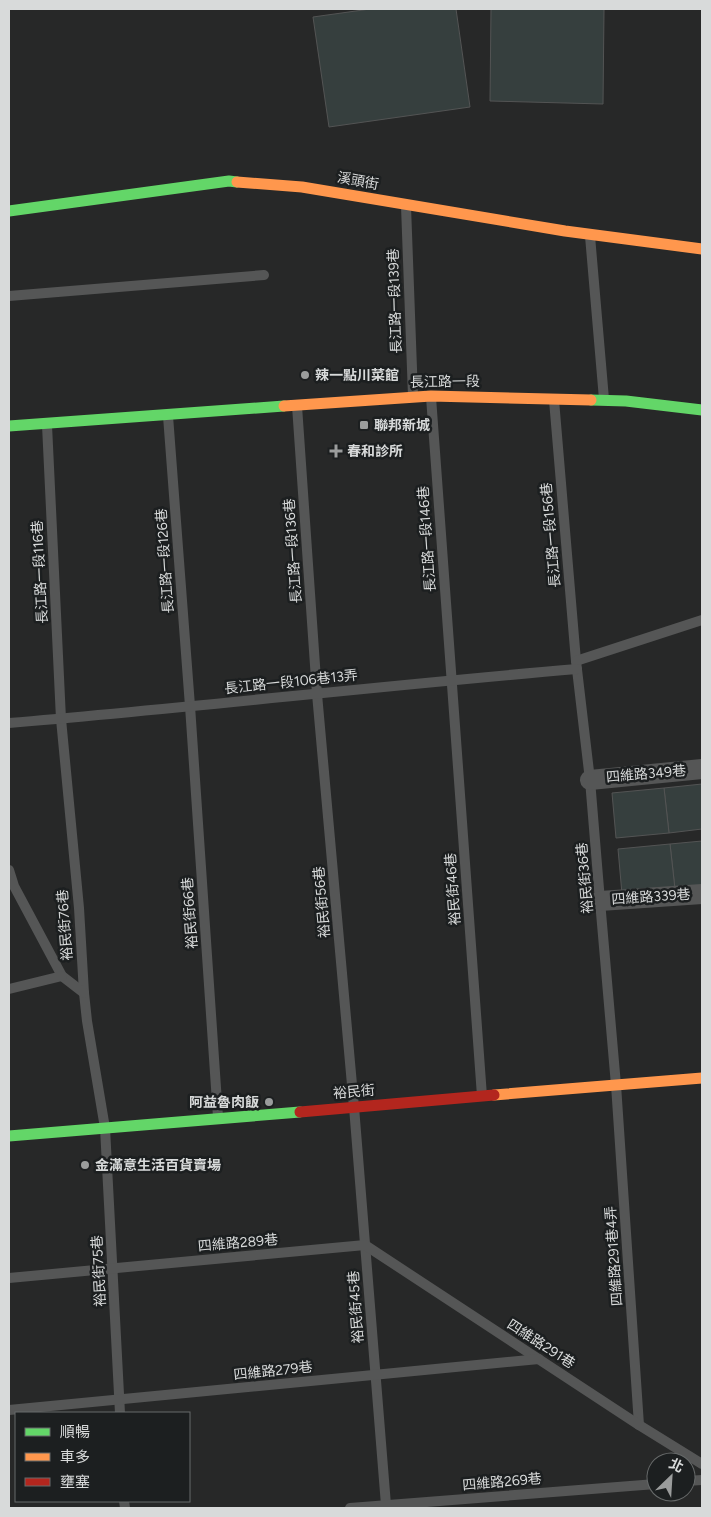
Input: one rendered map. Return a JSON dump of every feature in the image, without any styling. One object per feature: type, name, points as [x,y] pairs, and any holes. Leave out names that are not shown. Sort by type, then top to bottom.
[{"type":"street","name":"溪頭街","points":[[9,211],[229,181],[302,187],[590,234],[702,249]]},
{"type":"street","name":"長江路一段","points":[[9,426],[431,396],[626,401],[702,410]]},
{"type":"street","name":"四維路349巷","points":[[590,780],[702,769]]},
{"type":"street","name":"四維路339巷","points":[[600,900],[702,894]]},
{"type":"street","name":"裕民街","points":[[9,1136],[702,1078]]},
{"type":"lane","name":"長江路一段139巷","points":[[406,204],[413,397]]},
{"type":"lane","points":[[590,234],[604,400]]},
{"type":"lane","points":[[9,296],[264,275]]},
{"type":"lane","name":"長江路一段146巷","points":[[431,396],[451,680]]},
{"type":"lane","name":"長江路一段156巷","points":[[554,399],[576,665]]},
{"type":"lane","name":"長江路一段136巷","points":[[297,405],[317,694]]},
{"type":"lane","name":"長江路一段126巷","points":[[168,415],[190,706]]},
{"type":"lane","name":"長江路一段116巷","points":[[47,424],[61,719]]},
{"type":"lane","name":"長江路一段106巷13弄","points":[[9,723],[317,694],[576,665],[702,620]]},
{"type":"lane","name":"裕民街36巷","points":[[576,665],[590,780],[616,1086]]},
{"type":"lane","name":"裕民街46巷","points":[[451,680],[482,1097]]},
{"type":"lane","name":"裕民街56巷","points":[[317,694],[354,1107]]},
{"type":"lane","name":"裕民街66巷","points":[[190,706],[218,1118]]},
{"type":"lane","name":"裕民街76巷","points":[[61,719],[79,908],[87,1021],[105,1128]]},
{"type":"lane","points":[[9,872],[14,886],[62,976],[84,993]]},
{"type":"lane","points":[[9,989],[62,976]]},
{"type":"lane","name":"四維路291巷4弄","points":[[616,1086],[639,1425]]},
{"type":"lane","name":"裕民街45巷","points":[[354,1107],[386,1505]]},
{"type":"lane","name":"裕民街75巷","points":[[105,1128],[120,1412]]},
{"type":"lane","name":"四維路291巷","points":[[365,1245],[639,1425],[702,1464]]},
{"type":"lane","name":"四維路289巷","points":[[9,1278],[365,1245]]},
{"type":"lane","name":"四維路279巷","points":[[9,1410],[539,1359]]},
{"type":"lane","name":"四維路269巷","points":[[350,1508],[386,1505],[475,1503],[646,1485]]},
{"type":"building","points":[[370,9],[456,9],[470,107],[329,127],[313,17]]},
{"type":"building","points":[[491,9],[604,9],[603,104],[490,101]]},
{"type":"building","points":[[702,784],[702,829],[669,833],[664,788]]},
{"type":"building","points":[[664,788],[669,833],[616,838],[612,793]]},
{"type":"building","points":[[702,841],[702,886],[675,889],[670,844]]},
{"type":"building","points":[[670,844],[675,889],[622,894],[618,849]]},
{"type":"traffic: fast","points":[[9,211],[229,181],[237,182]]},
{"type":"traffic: fast","points":[[591,400],[626,401],[702,410]]},
{"type":"traffic: fast","points":[[9,426],[284,406]]},
{"type":"traffic: fast","points":[[9,1136],[300,1112]]},
{"type":"traffic: slow","points":[[237,182],[302,187],[565,231],[702,249]]},
{"type":"traffic: slow","points":[[284,406],[431,396],[591,400]]},
{"type":"traffic: slow","points":[[494,1095],[702,1078]]},
{"type":"traffic: jam","points":[[300,1112],[494,1095]]},
{"type":"place","name":"辣一點川菜館","points":[[305,375]]},
{"type":"place","name":"聯邦新城","points":[[364,425]]},
{"type":"place","name":"春和診所","points":[[336,451]]},
{"type":"place","name":"阿益魯肉飯","points":[[269,1102]]},
{"type":"place","name":"金滿意生活百貨賣場","points":[[85,1165]]}]
